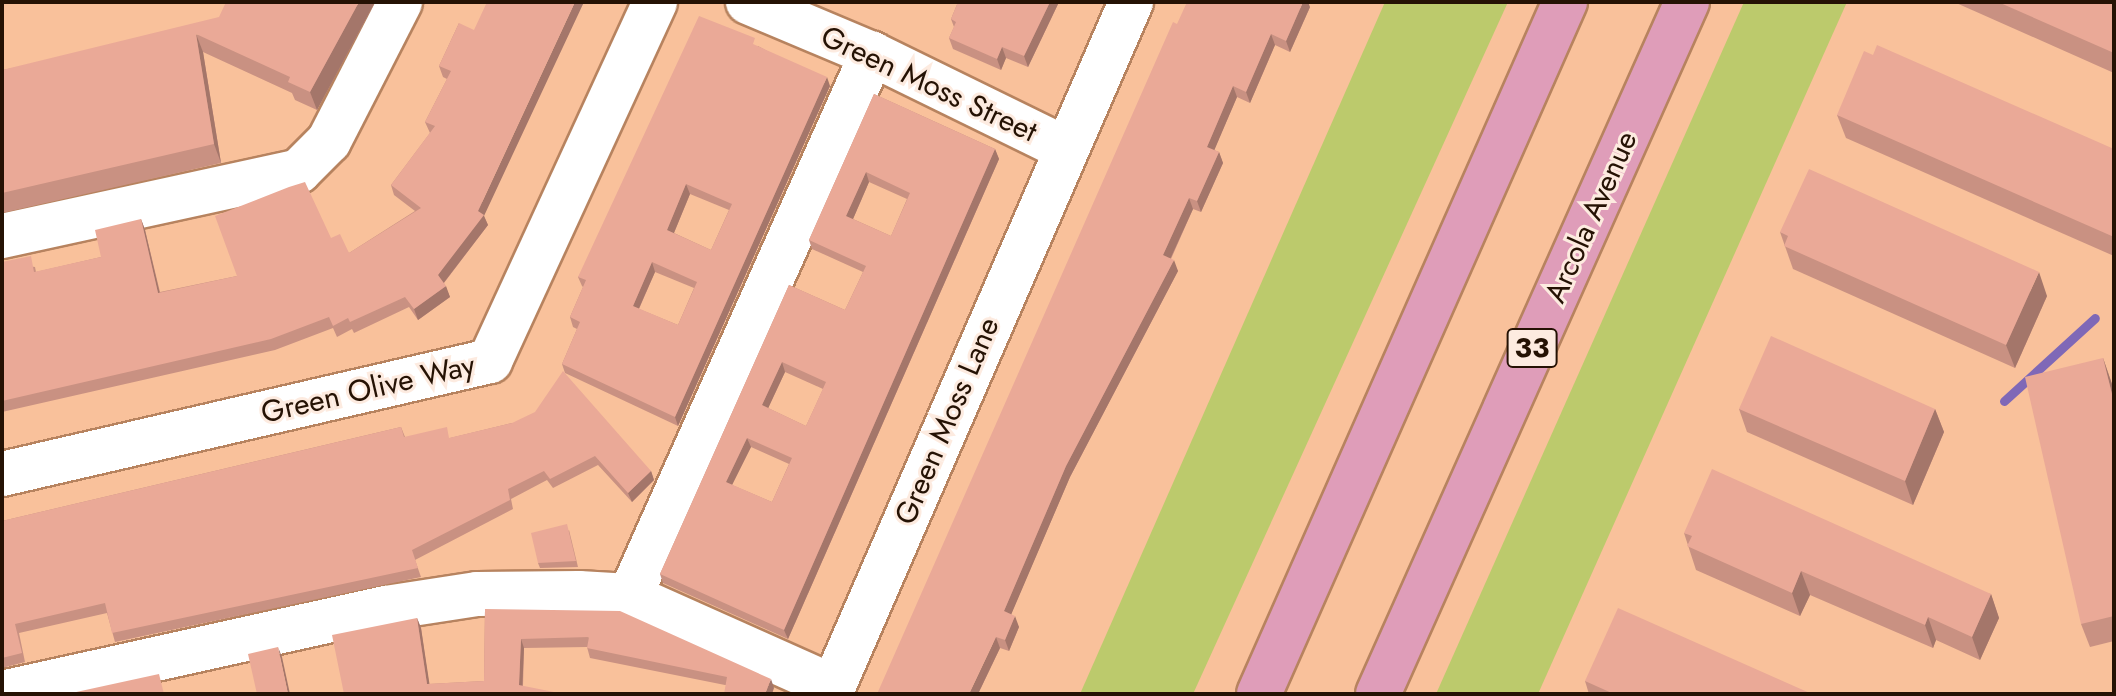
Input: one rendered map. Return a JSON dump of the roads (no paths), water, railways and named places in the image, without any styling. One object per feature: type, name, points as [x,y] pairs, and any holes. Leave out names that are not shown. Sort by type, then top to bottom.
[{"type":"main road","points":[[1259,694],[1565,2]]},
{"type":"main road","name":"Arcola Avenue","points":[[1378,694],[1687,2]]},
{"type":"street","points":[[2,236],[299,171],[329,141],[400,2]]},
{"type":"street","name":"Green Olive Way","points":[[2,474],[490,361],[655,2]]},
{"type":"street","name":"Green Moss Street","points":[[748,2],[872,54],[1064,148]]},
{"type":"street","name":"Green Moss Lane","points":[[831,690],[1064,148],[1131,2]]},
{"type":"street","points":[[630,596],[872,54]]},
{"type":"street","points":[[2,693],[401,605],[477,594],[630,596],[831,690]]},
{"type":"waterway","points":[[2004,401],[2095,318]]}]
